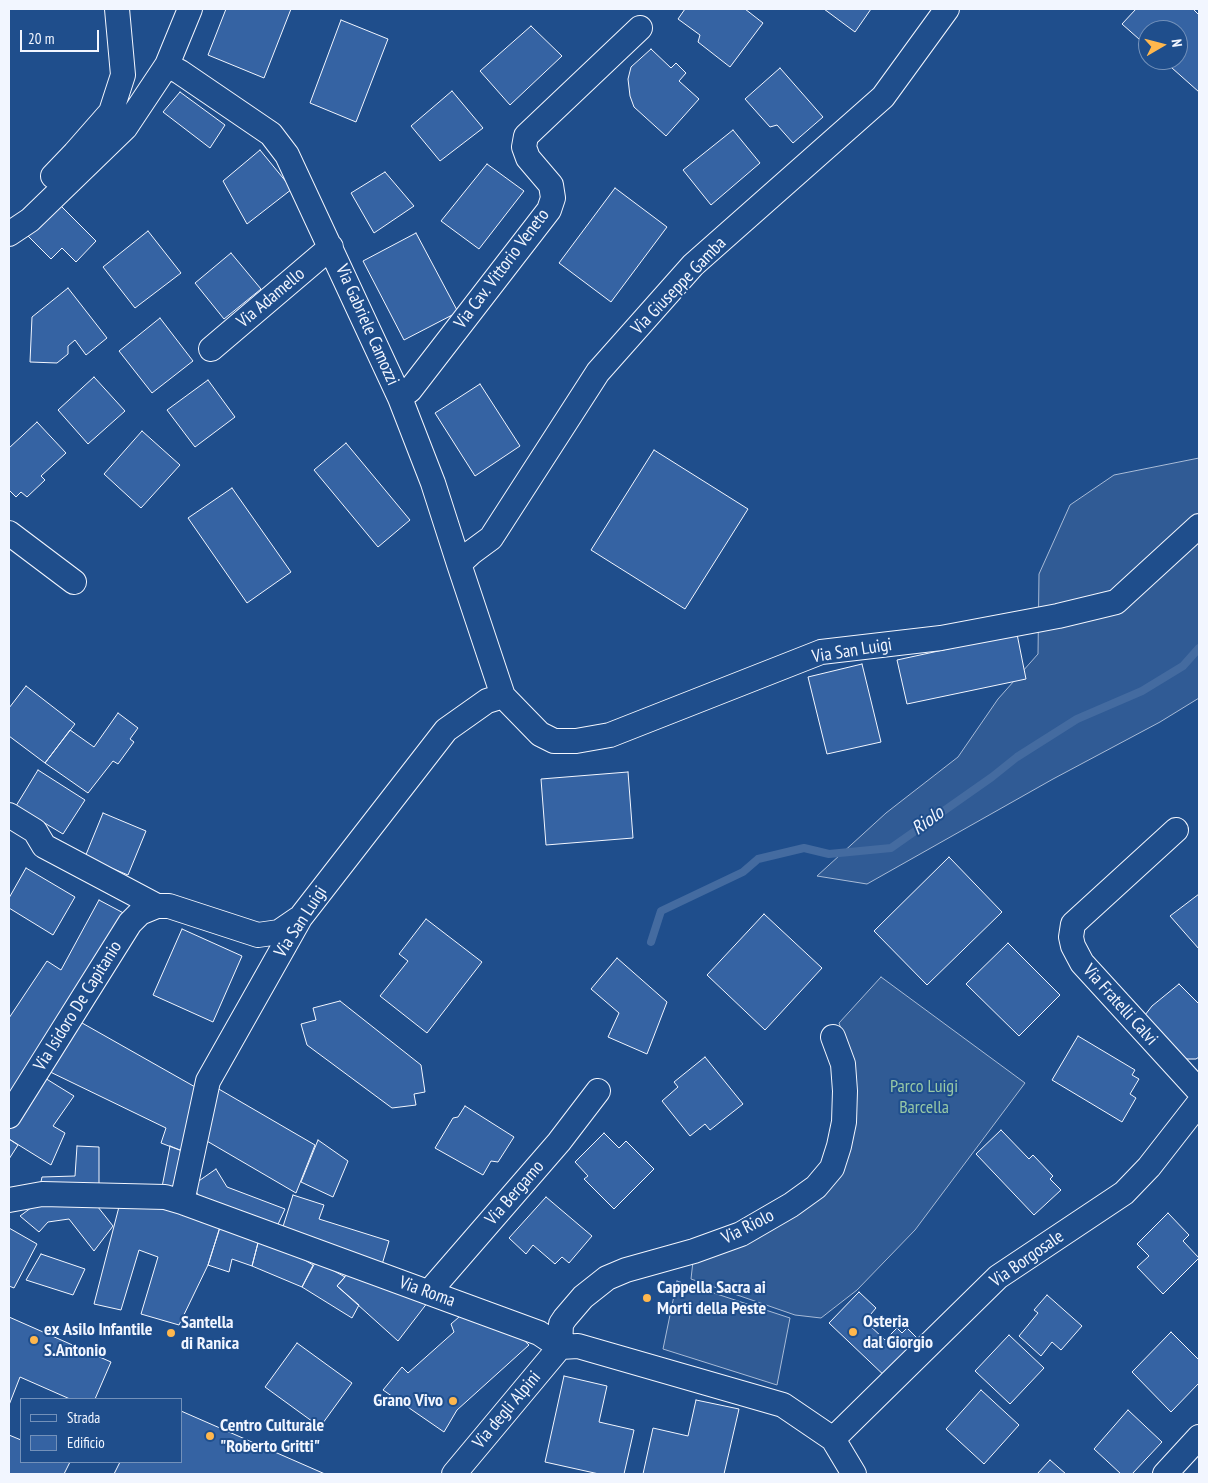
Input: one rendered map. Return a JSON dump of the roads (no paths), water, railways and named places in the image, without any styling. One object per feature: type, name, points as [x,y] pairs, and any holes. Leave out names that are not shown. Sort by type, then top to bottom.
[{"type":"street","points":[[30,220],[38,191],[111,112],[122,75],[117,9]]},
{"type":"street","points":[[9,234],[30,220],[125,128],[167,65],[190,9]]},
{"type":"street","name":"Via Giuseppe Gamba","points":[[458,564],[491,538],[598,372],[693,265],[884,97],[947,9]]},
{"type":"street","name":"Via Cav. Vittorio Veneto","points":[[400,398],[410,390],[549,210],[553,198],[550,185],[528,158],[524,147],[526,136],[640,28]]},
{"type":"street","name":"Via Gabriele Camozzi","points":[[167,65],[271,134],[287,155],[400,398],[434,483],[458,564],[486,643]]},
{"type":"street","name":"Via Adamello","points":[[211,348],[331,247]]},
{"type":"street","name":"Via San Luigi","points":[[486,643],[504,696],[540,734],[554,741],[576,741],[610,735],[821,652],[941,638],[1058,616],[1116,602],[1199,526]]},
{"type":"street","points":[[9,533],[74,582]]},
{"type":"street","name":"Via San Luigi","points":[[182,1202],[208,1081],[300,918],[446,730],[486,701],[504,696]]},
{"type":"street","points":[[9,815],[35,832],[44,846],[157,906],[169,906],[258,935],[279,932],[300,918]]},
{"type":"street","name":"Via Fratelli Calvi","points":[[1176,830],[1073,924],[1071,937],[1082,963],[1199,1091]]},
{"type":"street","name":"Via Isidoro De Capitanio","points":[[9,1116],[130,923],[140,913],[157,906]]},
{"type":"street","points":[[258,935],[265,946],[269,973]]},
{"type":"street","name":"Via Riolo","points":[[560,1346],[561,1324],[565,1318],[584,1297],[607,1278],[626,1270],[694,1251],[741,1234],[791,1205],[816,1187],[832,1168],[844,1122],[846,1091],[843,1064],[833,1037]]},
{"type":"street","name":"Via Bergamo","points":[[429,1292],[560,1142],[598,1091]]},
{"type":"street","name":"Via Borgosale","points":[[833,1439],[998,1277],[1124,1193],[1149,1167],[1199,1103]]},
{"type":"street","name":"Via Roma","points":[[9,1200],[42,1194],[165,1197],[539,1333],[560,1346],[578,1346],[783,1405],[833,1439]]},
{"type":"street","name":"Via degli Alpini","points":[[454,1474],[560,1346]]},
{"type":"street","points":[[1166,1474],[1199,1437]]},
{"type":"street","points":[[833,1439],[854,1474]]},
{"type":"waterway","name":"Riolo","points":[[651,942],[661,911],[743,872],[758,859],[804,848],[829,854],[891,848],[992,777],[1017,757],[1077,719],[1142,691],[1183,666],[1199,648]]},
{"type":"place","name":"Cappella Sacra ai Morti della Peste","points":[[647,1298]]},
{"type":"place","name":"Osteria dal Giorgio","points":[[853,1332]]},
{"type":"place","name":"Santella di Ranica","points":[[171,1333]]},
{"type":"place","name":"ex Asilo Infantile S.Antonio","points":[[34,1340]]},
{"type":"place","name":"Grano Vivo","points":[[453,1401]]},
{"type":"place","name":"Centro Culturale \"Roberto Gritti\"","points":[[210,1436]]},
{"type":"park label","name":"Parco Luigi Barcella","points":[[924,1097]]}]
